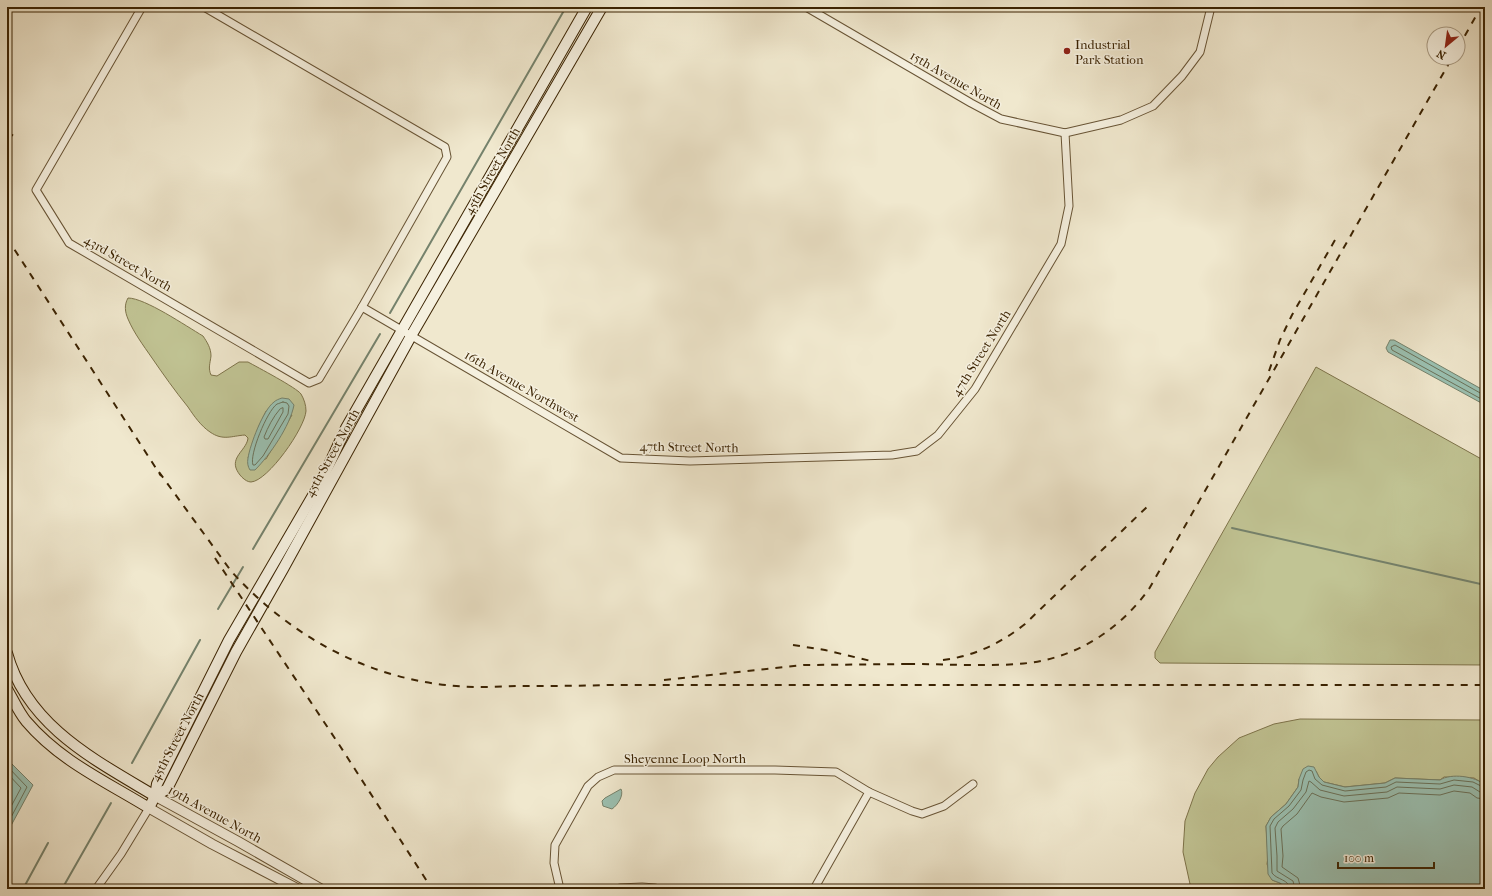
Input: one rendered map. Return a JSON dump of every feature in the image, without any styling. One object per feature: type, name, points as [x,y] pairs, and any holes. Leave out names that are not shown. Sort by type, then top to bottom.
[{"type":"main road","name":"45th Street North","points":[[155,796],[157,784],[229,640],[322,480],[346,428],[587,7]]},
{"type":"main road","name":"45th Street North","points":[[155,796],[167,789],[236,652],[411,336],[602,7]]},
{"type":"main road","name":"19th Avenue North","points":[[7,653],[10,666],[30,702],[64,738],[98,763],[155,796]]},
{"type":"main road","name":"19th Avenue North","points":[[7,689],[25,720],[54,748],[92,776],[149,808]]},
{"type":"main road","points":[[149,808],[155,796]]},
{"type":"street","name":"43rd Street North","points":[[142,7],[36,190],[69,243],[310,383],[319,379],[362,307]]},
{"type":"street","points":[[204,7],[445,146],[447,157],[362,307]]},
{"type":"street","name":"15th Avenue North","points":[[806,7],[970,103],[1001,119],[1065,132],[1121,120],[1153,106],[1182,76],[1200,52],[1211,7]]},
{"type":"street","name":"47th Street North","points":[[621,458],[690,461],[737,460],[892,455],[918,451],[938,435],[975,389],[1061,244],[1069,206],[1065,132]]},
{"type":"street","name":"16th Avenue Northwest","points":[[362,307],[621,458]]},
{"type":"street","name":"Sheyenne Loop North","points":[[560,889],[554,863],[555,845],[588,786],[598,777],[614,770],[775,770],[836,772],[869,792],[922,814],[944,806],[973,784]]},
{"type":"street","points":[[814,889],[869,792]]},
{"type":"street","name":"19th Avenue North","points":[[155,796],[320,889]]},
{"type":"street","points":[[96,889],[121,854],[149,808]]},
{"type":"street","name":"19th Avenue North","points":[[149,808],[212,844],[298,889]]},
{"type":"street","points":[[620,889],[655,889]]},
{"type":"shaded area","points":[[128,298],[135,299],[155,307],[203,336],[210,350],[211,356],[209,368],[211,375],[217,376],[239,362],[248,362],[301,394],[306,407],[304,419],[293,441],[276,464],[267,473],[251,482],[246,481],[240,475],[235,464],[248,438],[245,435],[223,437],[215,435],[201,424],[169,382],[136,334],[126,314],[125,306]],"holes":[[[266,411],[292,415],[266,459],[248,458]]]},
{"type":"shaded area","points":[[1316,367],[1485,461],[1485,665],[1160,663],[1155,658],[1155,652]]},
{"type":"shaded area","points":[[1300,719],[1485,720],[1485,785],[1474,778],[1444,777],[1440,780],[1395,778],[1385,783],[1345,787],[1324,782],[1316,771],[1299,779],[1298,787],[1286,804],[1271,817],[1266,826],[1267,864],[1272,880],[1280,883],[1288,889],[1192,889],[1183,852],[1185,821],[1195,793],[1208,769],[1218,757],[1239,738],[1274,724]]},
{"type":"water","points":[[1390,340],[1394,340],[1485,391],[1485,405],[1388,352],[1386,348]]},
{"type":"water","points":[[282,398],[289,399],[294,405],[284,431],[279,440],[255,470],[250,470],[248,458],[251,445],[261,420],[270,406]]},
{"type":"water","points":[[7,759],[33,785],[7,833]]},
{"type":"water","points":[[1308,766],[1314,767],[1319,777],[1324,782],[1345,787],[1385,783],[1395,778],[1440,780],[1450,777],[1463,776],[1481,782],[1485,785],[1485,889],[1288,889],[1280,883],[1272,880],[1268,874],[1266,826],[1271,817],[1286,804],[1298,787],[1303,769]]},
{"type":"water","points":[[621,789],[621,797],[612,809],[603,806],[602,801],[605,798]]},
{"type":"waterway","points":[[390,313],[566,7]]},
{"type":"waterway","points":[[253,549],[380,334]]},
{"type":"waterway","points":[[1232,528],[1485,585]]},
{"type":"waterway","points":[[218,609],[243,567]]},
{"type":"waterway","points":[[132,763],[200,640]]},
{"type":"waterway","points":[[62,889],[111,803]]},
{"type":"waterway","points":[[23,889],[48,843]]},
{"type":"railway","points":[[1466,34],[1481,7]]},
{"type":"railway","points":[[908,664],[1004,665],[1046,660],[1064,655],[1096,639],[1125,617],[1138,603],[1149,589],[1447,66]]},
{"type":"railway","points":[[7,132],[19,139]]},
{"type":"railway","points":[[7,238],[161,476]]},
{"type":"railway","points":[[1269,371],[1280,340],[1292,315],[1335,240]]},
{"type":"railway","points":[[159,472],[231,571],[276,614],[301,632],[328,648],[356,661],[385,672],[415,680],[446,685],[481,687],[607,685],[1485,685]]},
{"type":"railway","points":[[943,660],[977,652],[997,643],[1016,631],[1150,504]]},
{"type":"railway","points":[[215,558],[340,746],[432,889]]},
{"type":"railway","points":[[793,645],[825,650],[871,661]]},
{"type":"railway","points":[[664,680],[804,665],[914,664]]},
{"type":"place","name":"Industrial Park Station","points":[[1067,51]]}]
